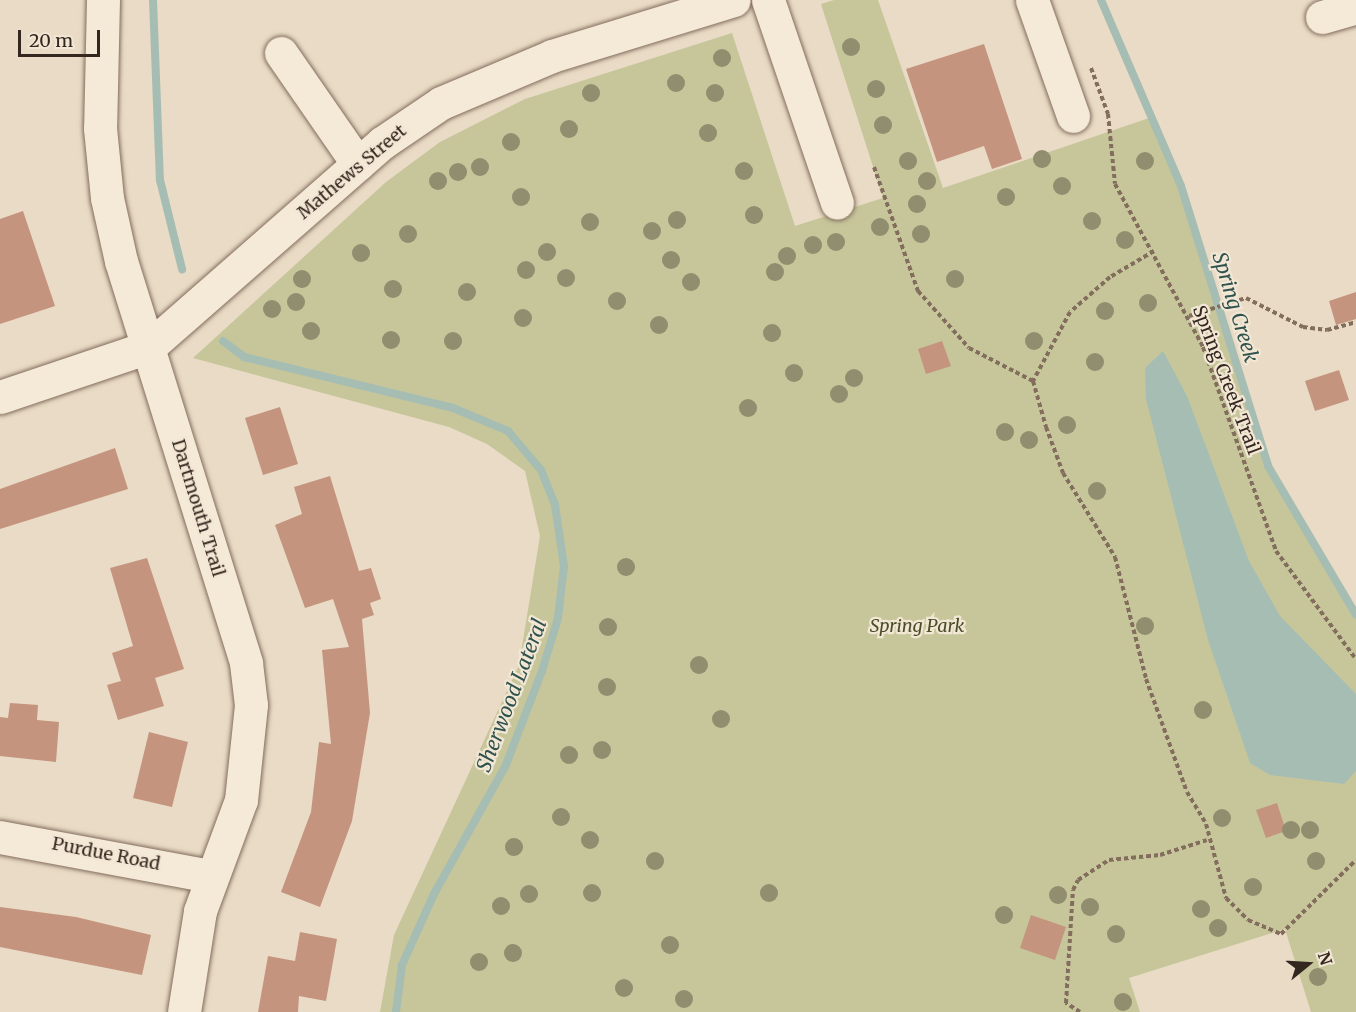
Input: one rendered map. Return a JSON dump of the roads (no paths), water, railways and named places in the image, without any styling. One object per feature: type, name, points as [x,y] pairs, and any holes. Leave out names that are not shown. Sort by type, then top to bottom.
[{"type":"street","name":"Dartmouth Trail","points":[[103,0],[100,129],[107,198],[148,347],[246,663],[249,695],[249,750],[241,800],[211,876],[184,1012]]},
{"type":"street","name":"Mathews Street","points":[[0,397],[148,347],[358,164],[411,123],[486,81],[734,0]]},
{"type":"street","points":[[768,0],[837,203]]},
{"type":"street","points":[[1032,0],[1073,116]]},
{"type":"street","points":[[1322,17],[1356,7]]},
{"type":"street","points":[[281,53],[358,164]]},
{"type":"street","name":"Purdue Road","points":[[0,837],[211,876]]},
{"type":"waterway","name":"Sherwood Lateral","points":[[153,0],[160,180],[182,269]]},
{"type":"waterway","name":"Spring Creek","points":[[1101,0],[1181,186],[1268,466],[1356,615]]},
{"type":"waterway","name":"Sherwood Lateral","points":[[223,341],[244,357],[453,408],[508,431],[541,470],[555,505],[564,566],[558,618],[542,671],[506,765],[434,894],[402,965],[396,1012]]},
{"type":"park label","name":"Spring Park","points":[[917,626]]}]
